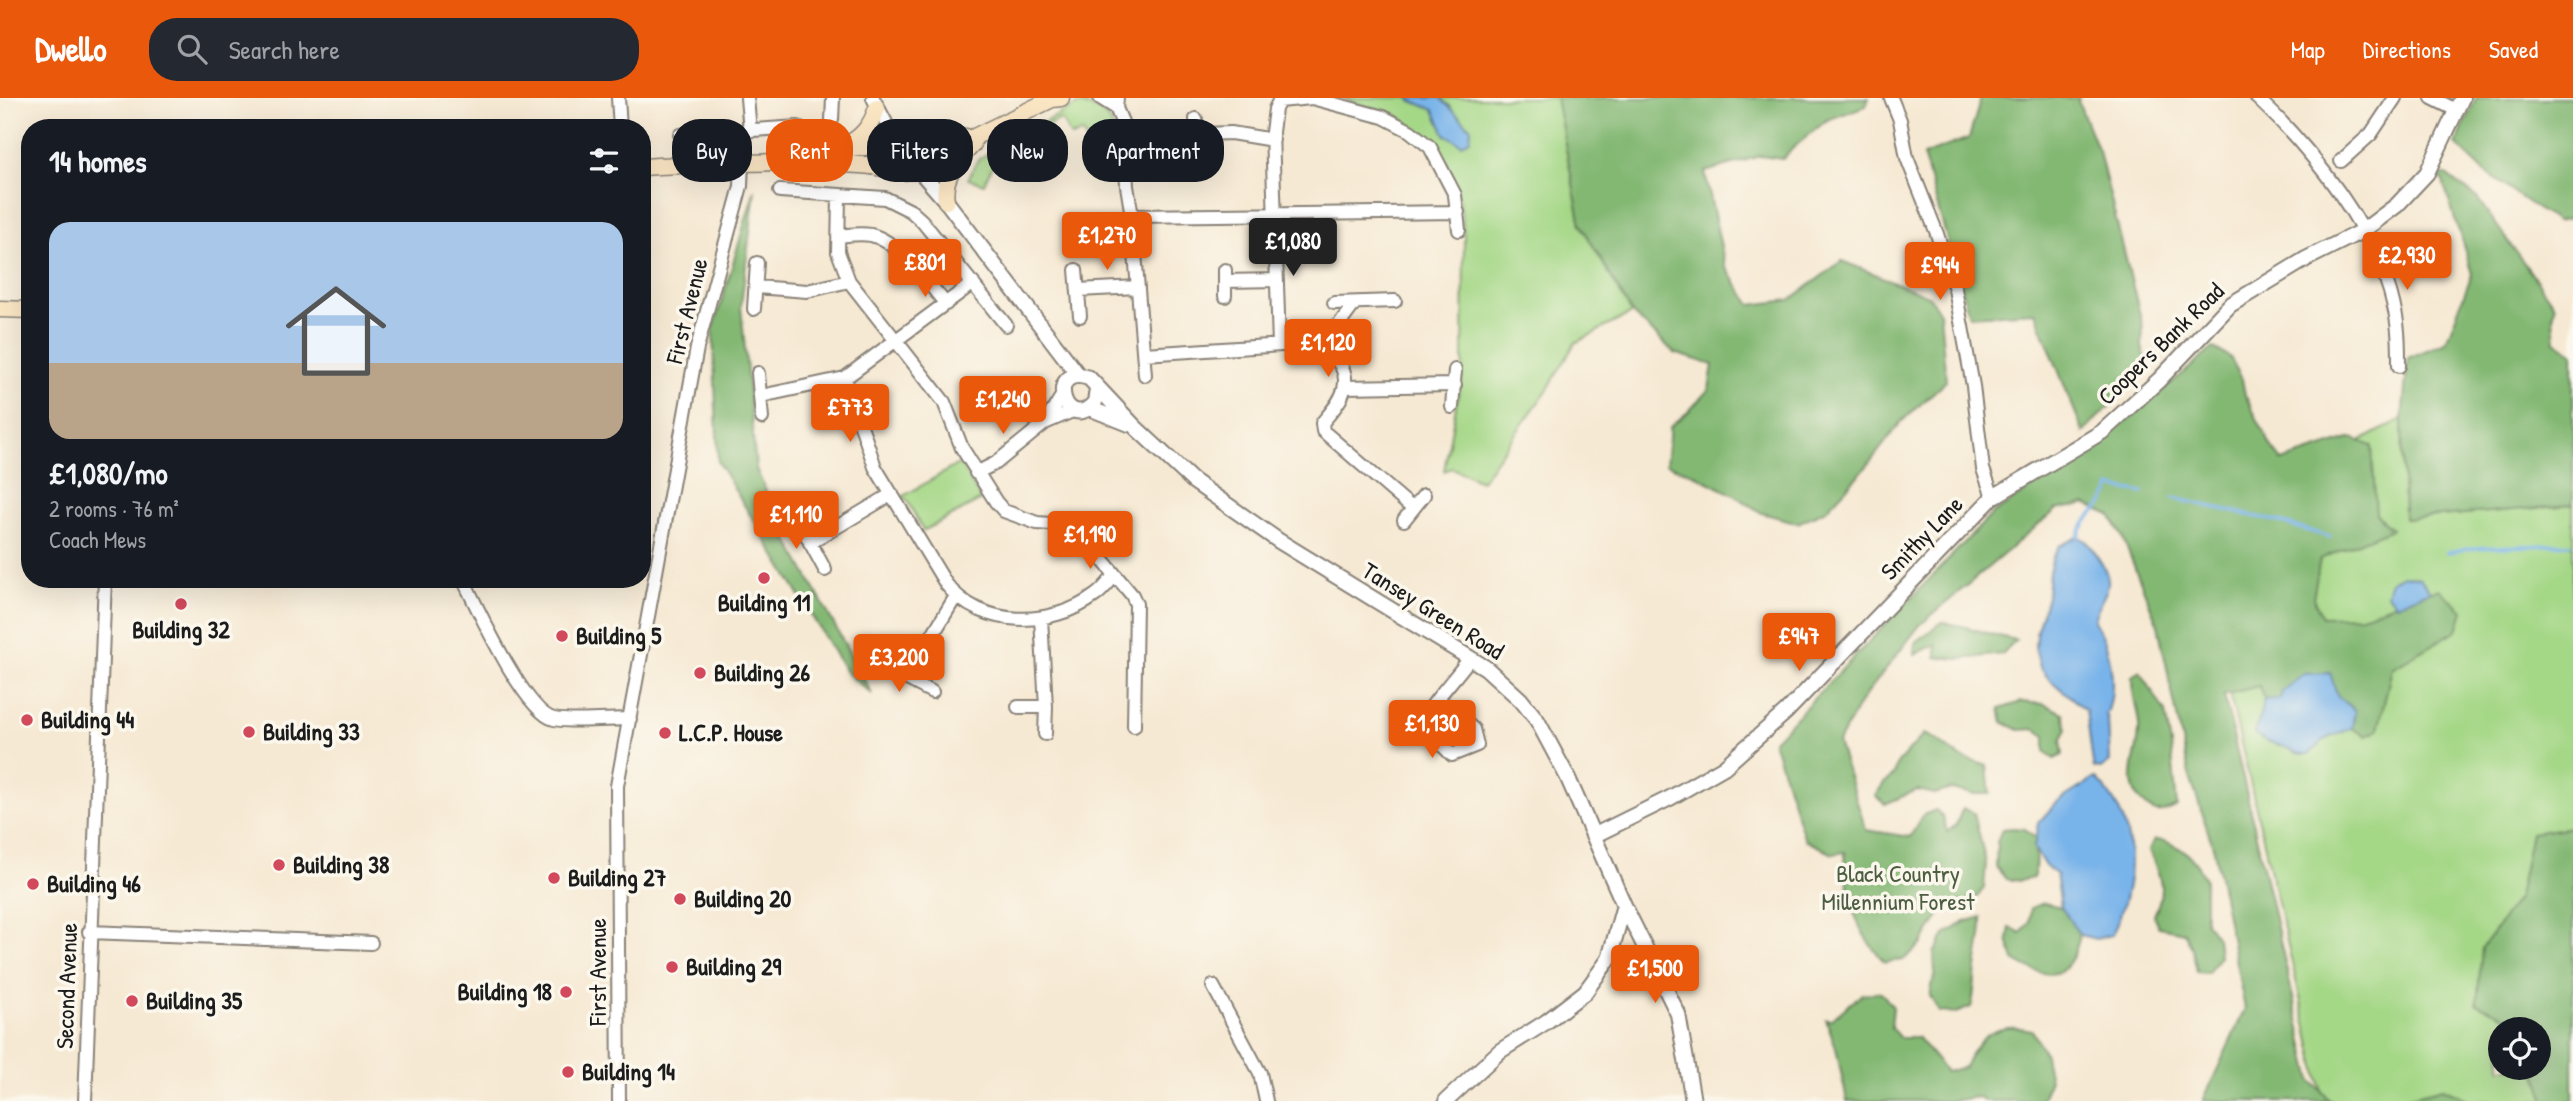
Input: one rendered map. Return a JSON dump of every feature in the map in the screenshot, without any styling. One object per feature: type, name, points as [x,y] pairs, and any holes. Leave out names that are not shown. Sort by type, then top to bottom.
[{"type":"main road","points":[[973,140],[1055,98]]},
{"type":"main road","points":[[853,142],[859,139],[873,120],[875,103]]},
{"type":"main road","points":[[973,136],[982,135]]},
{"type":"main road","points":[[946,201],[944,189],[948,176],[959,159],[982,135]]},
{"type":"main road","points":[[760,161],[766,160]]},
{"type":"main road","points":[[752,161],[867,166]]},
{"type":"main road","points":[[651,166],[672,165]]},
{"type":"main road","points":[[0,309],[21,310]]},
{"type":"street","points":[[618,98],[619,119]]},
{"type":"street","points":[[747,98],[749,119]]},
{"type":"street","points":[[832,119],[834,98]]},
{"type":"street","points":[[1100,98],[1116,103],[1129,144],[1127,186],[1132,216],[1145,375]]},
{"type":"street","points":[[1279,345],[1273,141],[1277,99],[1312,98],[1383,117],[1410,131],[1430,147],[1455,195],[1459,230]]},
{"type":"street","name":"Smithy Lane","points":[[1593,836],[1670,798],[1724,767],[1786,712],[1993,497],[1983,469],[1973,386],[1955,289],[1936,231],[1907,158],[1900,120],[1891,98]]},
{"type":"street","points":[[2257,98],[2325,174],[2364,230],[2381,264],[2394,305],[2399,331],[2399,366]]},
{"type":"street","points":[[2340,161],[2371,134],[2395,98]]},
{"type":"street","points":[[2432,98],[2459,104]]},
{"type":"street","name":"Coopers Bank Road","points":[[1993,497],[2102,432],[2159,380],[2230,305],[2306,259],[2364,230],[2398,205],[2427,173],[2459,104]]},
{"type":"street","points":[[1224,133],[1273,141]]},
{"type":"street","name":"First Avenue","points":[[620,1101],[617,786],[697,348],[741,182]]},
{"type":"street","name":"Tansey Green Road","points":[[932,182],[1079,376],[1088,378],[1133,426],[1193,481],[1279,541],[1486,668],[1521,700],[1537,720],[1567,776],[1624,905],[1678,1014],[1693,1101]]},
{"type":"street","points":[[780,191],[885,198],[911,211],[1006,325]]},
{"type":"street","points":[[839,196],[840,262],[849,281],[944,402],[962,448],[1004,511],[1037,523],[1065,525],[1080,533],[1132,595],[1136,604],[1134,726]]},
{"type":"street","points":[[1132,216],[1274,212],[1458,212]]},
{"type":"street","points":[[838,236],[871,235],[894,247],[946,304]]},
{"type":"street","points":[[754,309],[757,263]]},
{"type":"street","points":[[1076,270],[1080,316]]},
{"type":"street","points":[[1225,296],[1225,276],[1277,280]]},
{"type":"street","points":[[757,286],[807,291],[849,281]]},
{"type":"street","points":[[761,396],[845,377],[897,342],[973,283]]},
{"type":"street","points":[[1078,290],[1138,287]]},
{"type":"street","points":[[1334,303],[1395,301]]},
{"type":"street","points":[[1321,349],[1355,303]]},
{"type":"street","points":[[1144,354],[1298,344],[1313,345],[1321,349],[1342,366],[1345,387],[1338,403],[1322,423],[1323,431],[1412,508]]},
{"type":"street","name":"Tansey Green Road","points":[[1059,352],[1064,402],[1133,426]]},
{"type":"street","points":[[1452,407],[1455,370]]},
{"type":"street","points":[[758,373],[762,418]]},
{"type":"street","points":[[1045,423],[1071,377],[1079,376]]},
{"type":"street","points":[[845,377],[875,467],[956,597],[971,608],[987,613],[1015,619],[1041,618],[1081,604],[1098,594],[1115,575]]},
{"type":"street","points":[[1345,387],[1455,385]]},
{"type":"street","points":[[976,472],[996,463],[1045,423],[1082,409],[1097,398],[1097,389]]},
{"type":"street","points":[[810,543],[892,494]]},
{"type":"street","points":[[1404,520],[1424,495]]},
{"type":"street","points":[[796,516],[825,570]]},
{"type":"street","name":"Second Avenue","points":[[85,1101],[89,932],[105,588]]},
{"type":"street","points":[[468,588],[529,699],[541,712],[555,719],[630,719]]},
{"type":"street","points":[[906,679],[956,597]]},
{"type":"street","points":[[1041,618],[1045,734]]},
{"type":"street","points":[[1439,699],[1474,729],[1477,745],[1452,755],[1427,731],[1424,718],[1430,706],[1439,699],[1471,659]]},
{"type":"street","points":[[882,666],[932,692]]},
{"type":"street","points":[[1018,708],[1046,707]]},
{"type":"street","points":[[1446,1101],[1500,1051],[1546,1022],[1586,992],[1609,960],[1624,905]]},
{"type":"street","points":[[89,932],[371,943]]},
{"type":"street","points":[[1213,986],[1260,1073],[1266,1101]]},
{"type":"green space","points":[[1340,98],[1410,98],[1434,110],[1445,134],[1451,107],[1440,98],[1556,98],[1581,225],[1632,313],[1575,343],[1548,389],[1481,481],[1452,468],[1444,471],[1463,368],[1464,237],[1460,202],[1447,163],[1433,142],[1398,116]]},
{"type":"green space","points":[[1556,98],[1869,98],[1866,106],[1827,120],[1783,159],[1760,156],[1705,172],[1725,266],[1751,305],[1790,300],[1842,261],[1929,296],[1940,313],[1946,381],[1901,422],[1867,466],[1826,510],[1798,523],[1762,513],[1693,474],[1666,464],[1670,427],[1709,389],[1713,365],[1675,353],[1632,313],[1581,225]]},
{"type":"green space","points":[[1981,98],[2079,98],[2100,156],[2143,327],[2142,347],[2149,367],[2083,432],[2035,312],[1969,316],[1923,155],[1969,138]]},
{"type":"green space","points":[[2476,98],[2573,98],[2573,219],[2556,222],[2486,173],[2456,144]]},
{"type":"green space","points":[[1079,104],[1102,113],[1108,119],[1082,119],[1082,133],[1071,137],[1068,119],[1050,119]]},
{"type":"green space","points":[[987,154],[987,177],[984,184],[973,181],[973,170],[978,160]]},
{"type":"green space","points":[[2436,175],[2447,175],[2477,198],[2555,306],[2555,341],[2573,353],[2573,505],[2404,519],[2402,419],[2408,358],[2446,342],[2472,274],[2443,181]]},
{"type":"green space","points":[[755,189],[741,306],[756,469],[788,540],[872,694],[846,672],[718,462],[713,330]]},
{"type":"green space","points":[[2213,348],[2230,357],[2242,379],[2245,395],[2272,448],[2282,461],[2352,438],[2372,446],[2376,514],[2392,529],[2320,559],[2313,598],[2322,617],[2362,616],[2439,589],[2463,611],[2457,630],[2392,668],[2378,730],[2366,736],[2352,728],[2355,711],[2338,697],[2289,688],[2280,699],[2264,700],[2259,686],[2224,695],[2312,1081],[2331,1101],[2203,1101],[2245,1009],[2214,850],[2189,774],[2158,625],[2122,536],[2110,515],[2085,504],[2056,510],[1920,625],[1862,700],[1838,742],[1866,830],[1910,837],[1923,815],[1936,810],[1943,817],[1947,832],[1956,825],[1963,808],[1974,813],[1986,863],[1984,888],[1974,901],[1959,902],[1943,909],[1921,945],[1903,960],[1885,962],[1874,950],[1859,925],[1850,898],[1845,852],[1833,854],[1805,840],[1773,741],[1991,515],[2074,459],[2141,409]]},
{"type":"green space","points":[[2402,419],[2404,519],[2573,505],[2573,1101],[2324,1101],[2213,622],[2196,529]]},
{"type":"green space","points":[[960,463],[981,500],[923,531],[907,500],[902,497]]},
{"type":"green space","points":[[1942,622],[2016,640],[2002,654],[1960,659],[1936,657],[1936,644],[1914,655],[1915,643]]},
{"type":"green space","points":[[2140,671],[2165,712],[2171,745],[2177,806],[2162,812],[2147,807],[2133,788],[2132,768],[2139,725],[2132,676]]},
{"type":"green space","points":[[2021,702],[2044,704],[2063,713],[2067,729],[2061,740],[2063,755],[2054,759],[2045,751],[2045,736],[2034,729],[2019,730],[2003,722],[2000,709]]},
{"type":"green space","name":"Black Country Millennium Forest","points":[[1924,734],[1962,758],[1987,766],[1990,794],[1972,794],[1951,789],[1935,794],[1917,790],[1885,804],[1875,796],[1894,775],[1897,764]]},
{"type":"green space","points":[[2573,827],[2573,1101],[2546,1101],[2539,1080],[2551,1080],[2551,1017],[2508,1017],[2477,1004],[2482,948],[2518,897],[2531,833]]},
{"type":"green space","name":"Black Country Millennium Forest","points":[[2002,829],[2025,829],[2036,839],[2033,878],[2020,881],[2006,879],[1996,867],[1997,842]]},
{"type":"green space","points":[[2154,840],[2165,841],[2185,851],[2205,879],[2205,921],[2217,938],[2219,957],[2208,973],[2197,972],[2192,948],[2184,932],[2158,927],[2154,915],[2161,889],[2149,850]]},
{"type":"green space","name":"Black Country Millennium Forest","points":[[2044,903],[2061,907],[2080,935],[2071,961],[2057,973],[2039,972],[2014,960],[2008,940],[2010,927],[2021,933],[2029,923],[2031,908]]},
{"type":"green space","name":"Black Country Millennium Forest","points":[[1982,917],[1971,1007],[1956,1013],[1939,1012],[1930,996],[1935,972],[1934,953],[1945,935],[1965,922]]},
{"type":"green space","points":[[1881,992],[1893,1007],[1891,1028],[1899,1037],[1917,1037],[1946,1072],[1964,1067],[1976,1047],[1990,1034],[2008,1028],[2032,1030],[2044,1052],[2050,1080],[2041,1101],[1984,1101],[1977,1097],[1951,1101],[1847,1101],[1836,1048],[1826,1019],[1832,1019],[1862,994]]},
{"type":"green space","points":[[2443,1088],[2471,1101],[2395,1101],[2398,1099]]},
{"type":"water","points":[[1410,98],[1440,98],[1471,128],[1470,139],[1462,144],[1445,134],[1434,110]]},
{"type":"water","points":[[2078,537],[2091,547],[2108,577],[2107,590],[2094,621],[2105,642],[2112,680],[2110,705],[2106,715],[2110,762],[2101,769],[2094,768],[2086,710],[2049,679],[2040,667],[2035,648],[2053,557],[2059,546]]},
{"type":"water","points":[[2403,575],[2420,578],[2430,591],[2396,605],[2387,594],[2391,581]]},
{"type":"water","points":[[2330,673],[2338,697],[2355,711],[2352,728],[2324,740],[2309,754],[2296,753],[2255,734],[2264,700],[2280,699],[2282,691],[2304,674]]},
{"type":"water","points":[[2095,778],[2110,795],[2120,813],[2130,852],[2126,894],[2120,915],[2112,935],[2096,939],[2080,935],[2061,907],[2056,874],[2045,866],[2034,848],[2038,823],[2057,802]]},
{"type":"waterway","points":[[2078,537],[2085,523],[2105,500],[2111,487],[2143,493]]},
{"type":"waterway","points":[[2173,498],[2280,522],[2330,537]]},
{"type":"waterway","points":[[2448,552],[2475,548],[2570,544]]},
{"type":"place","name":"Building 11","points":[[764,578]]},
{"type":"place","name":"Building 32","points":[[181,604]]},
{"type":"place","name":"Building 5","points":[[562,636]]},
{"type":"place","name":"Building 26","points":[[700,673]]},
{"type":"place","name":"Building 44","points":[[27,720]]},
{"type":"place","name":"Building 33","points":[[249,732]]},
{"type":"place","name":"L.C.P. House","points":[[665,733]]},
{"type":"place","name":"Building 38","points":[[279,865]]},
{"type":"place","name":"Building 27","points":[[554,878]]},
{"type":"place","name":"Building 46","points":[[33,884]]},
{"type":"place","name":"Building 20","points":[[680,899]]},
{"type":"place","name":"Building 29","points":[[672,967]]},
{"type":"place","name":"Building 18","points":[[566,992]]},
{"type":"place","name":"Building 35","points":[[132,1001]]},
{"type":"place","name":"Building 14","points":[[568,1072]]}]
